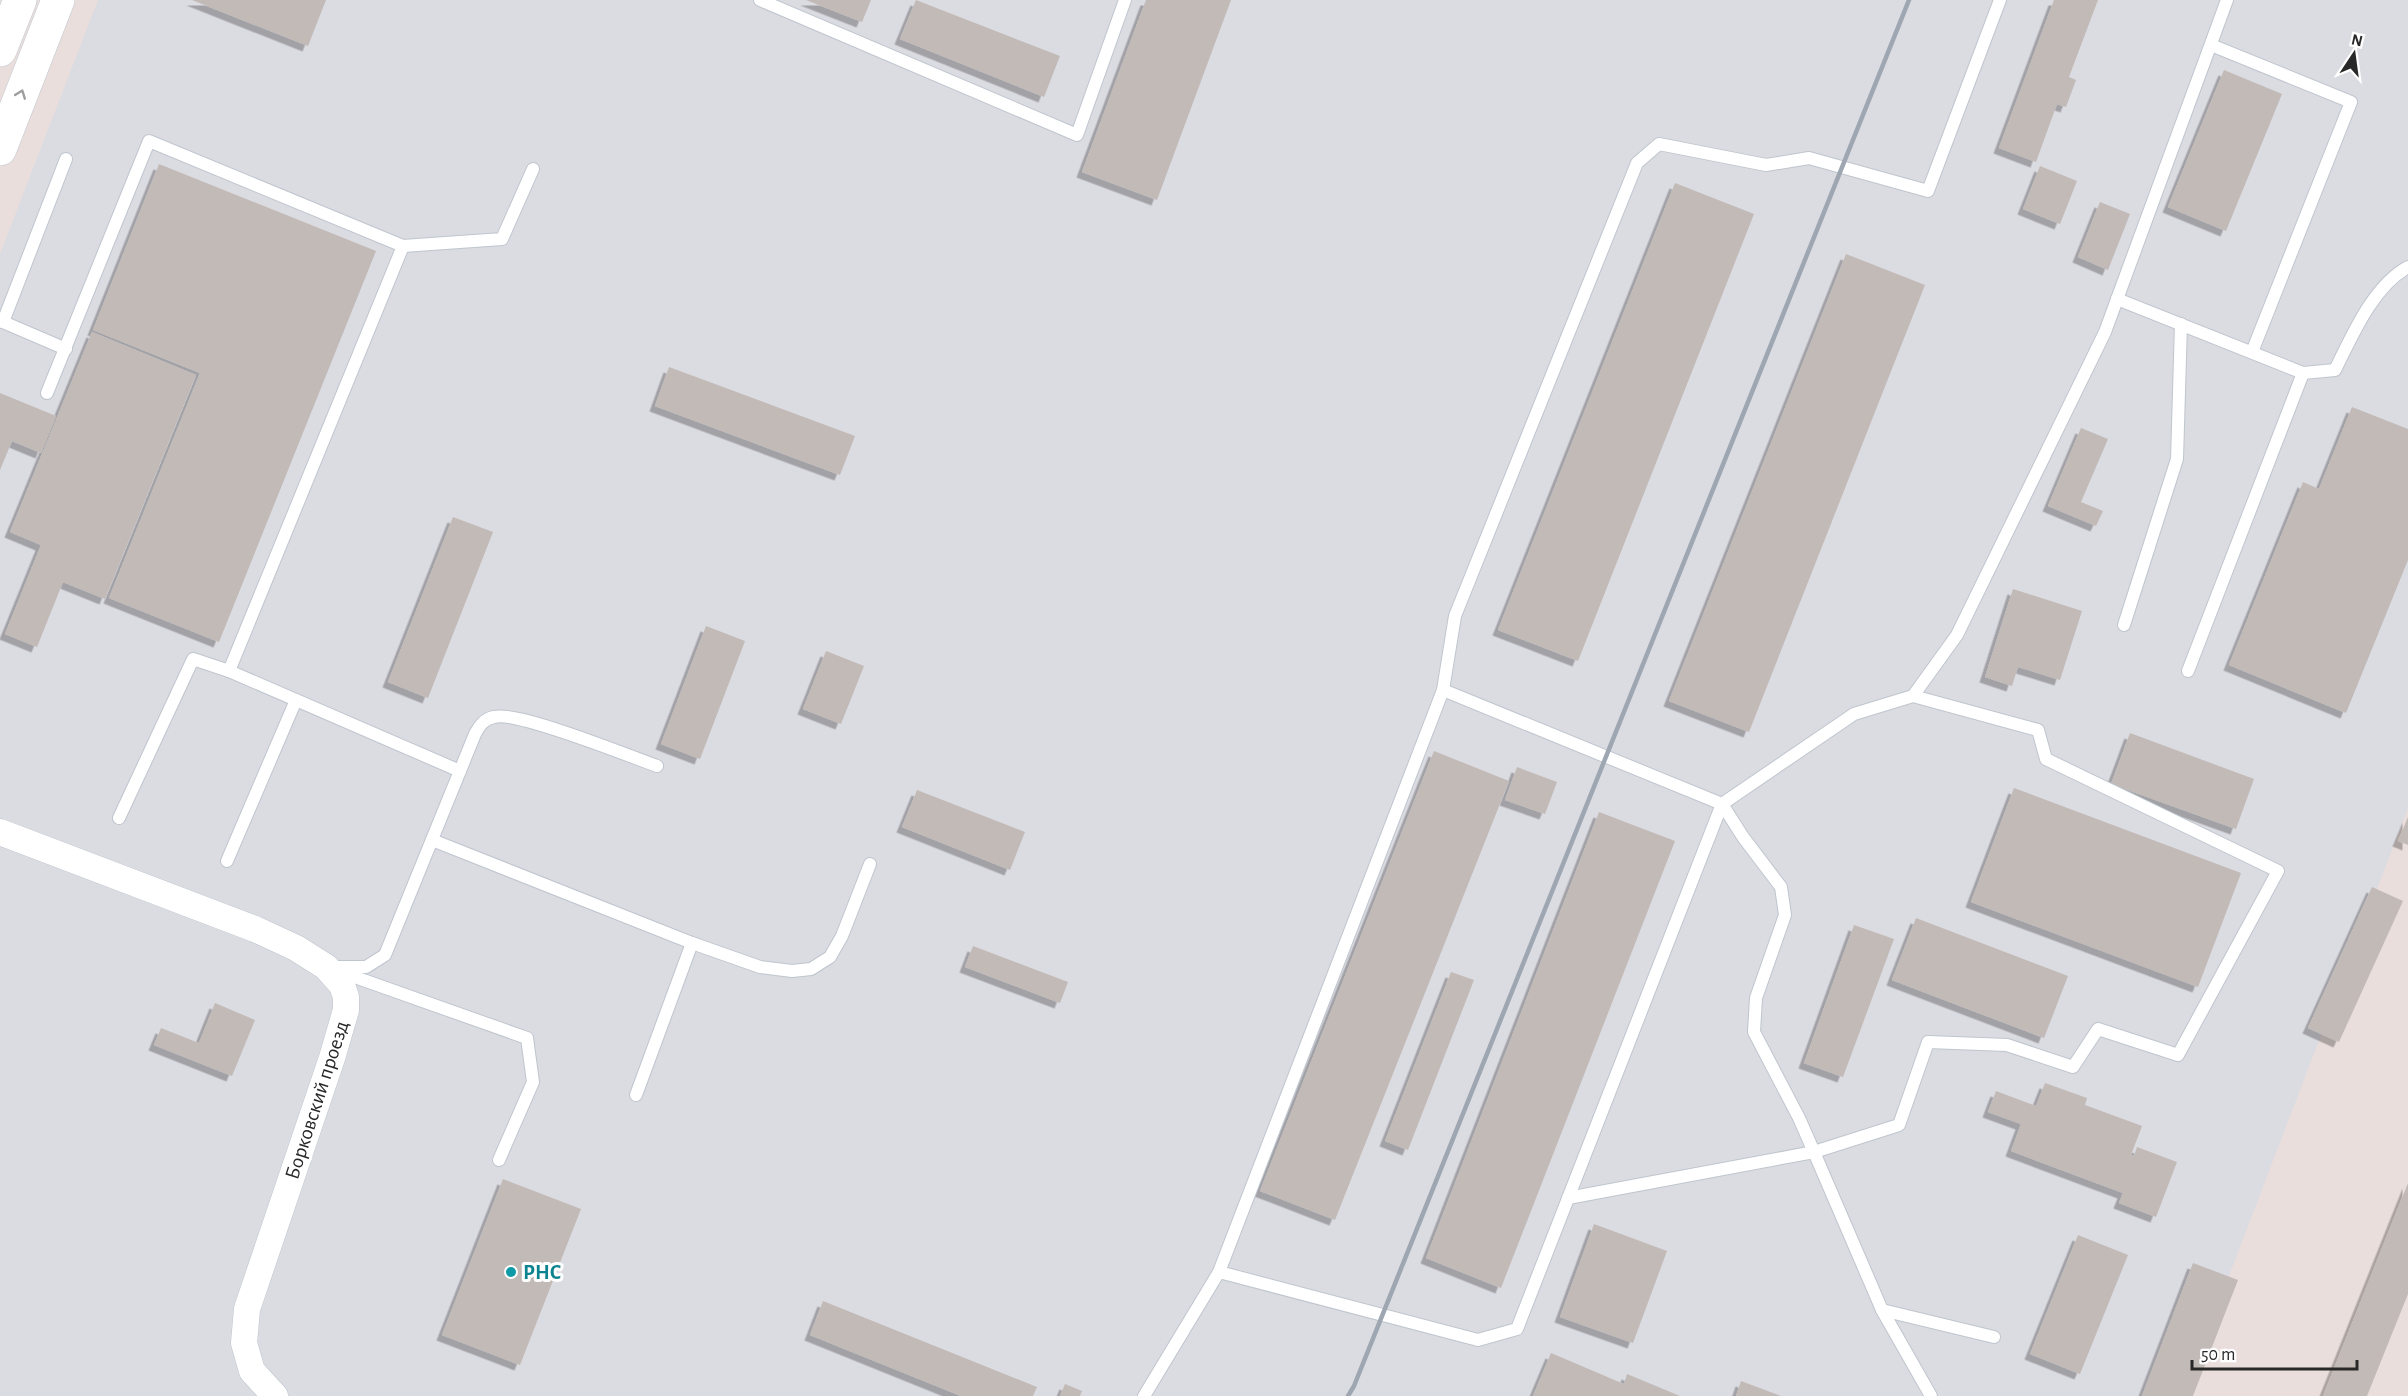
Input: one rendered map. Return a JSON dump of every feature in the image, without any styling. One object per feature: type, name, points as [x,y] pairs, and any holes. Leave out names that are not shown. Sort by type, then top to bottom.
[{"type":"main road","points":[[0,50],[20,0]]},
{"type":"main road","points":[[0,148],[58,0]]},
{"type":"street","name":"Борковский проезд","points":[[0,832],[255,929],[296,948],[326,967],[342,985],[346,997],[346,1010],[332,1058],[247,1309],[243,1343],[252,1371],[275,1396]]},
{"type":"lane","points":[[760,0],[1077,135],[1125,0]]},
{"type":"lane","points":[[1144,1396],[1219,1272],[1443,690],[1455,616],[1637,163],[1659,144],[1766,165],[1809,158],[1928,191],[2000,0]]},
{"type":"lane","points":[[1913,696],[1957,635],[2105,332],[2227,0]]},
{"type":"lane","points":[[2211,45],[2351,102],[2252,352]]},
{"type":"lane","points":[[47,393],[149,141],[403,246],[502,239],[533,170]]},
{"type":"lane","points":[[66,159],[2,321],[66,350]]},
{"type":"lane","points":[[229,671],[403,246]]},
{"type":"lane","points":[[2117,299],[2303,373],[2335,370],[2362,316],[2396,274],[2408,267]]},
{"type":"lane","points":[[2124,625],[2177,459],[2181,324]]},
{"type":"lane","points":[[2188,671],[2303,373]]},
{"type":"lane","points":[[120,818],[193,659],[229,671],[460,771]]},
{"type":"lane","points":[[1443,690],[1722,804],[1743,837],[1781,887],[1785,915],[1756,998],[1754,1032],[1799,1118],[1882,1310],[1931,1396]]},
{"type":"lane","points":[[1219,1272],[1478,1340],[1517,1329],[1568,1198],[1722,804],[1854,714],[1913,696],[2038,730],[2046,759],[2278,871],[2178,1055],[2098,1029],[2073,1067],[2007,1044],[1928,1042],[1899,1125],[1814,1152],[1568,1198]]},
{"type":"lane","points":[[227,861],[296,700]]},
{"type":"lane","points":[[326,967],[366,967],[385,955],[475,734],[483,721],[496,716],[522,719],[657,766]]},
{"type":"lane","points":[[432,840],[692,943],[760,967],[792,971],[811,969],[830,957],[842,936],[870,864]]},
{"type":"lane","points":[[636,1095],[692,943]]},
{"type":"lane","points":[[326,967],[527,1038],[533,1082],[499,1160]]},
{"type":"lane","points":[[1882,1310],[1994,1337]]},
{"type":"shaded area","points":[[98,0],[2408,0],[2408,808],[2183,1396],[0,1396],[0,254]]},
{"type":"building","points":[[192,0],[326,0],[308,46]]},
{"type":"building","points":[[806,0],[871,0],[862,22]]},
{"type":"building","points":[[916,0],[1060,56],[1044,97],[900,39]]},
{"type":"building","points":[[1146,0],[1231,0],[1157,200],[1082,172]]},
{"type":"building","points":[[2054,0],[2098,0],[2069,77],[2076,80],[2066,107],[2057,104],[2036,162],[1999,148]]},
{"type":"building","points":[[2224,70],[2282,94],[2226,231],[2168,207]]},
{"type":"building","points":[[159,164],[376,251],[219,642],[109,598],[200,373],[93,330]]},
{"type":"building","points":[[2040,166],[2077,181],[2060,224],[2023,209]]},
{"type":"building","points":[[1675,183],[1754,214],[1578,661],[1498,630]]},
{"type":"building","points":[[2100,202],[2130,214],[2108,270],[2078,257]]},
{"type":"building","points":[[1846,254],[1925,285],[1749,732],[1669,701]]},
{"type":"building","points":[[92,332],[196,375],[105,599],[63,582],[37,647],[5,634],[41,545],[10,532]]},
{"type":"building","points":[[669,367],[855,436],[840,475],[655,406]]},
{"type":"building","points":[[0,393],[56,416],[41,453],[12,441],[0,470]]},
{"type":"building","points":[[2352,407],[2408,429],[2408,560],[2346,713],[2229,665],[2303,482],[2319,489]]},
{"type":"building","points":[[2081,428],[2108,439],[2081,502],[2103,511],[2096,526],[2048,506]]},
{"type":"building","points":[[453,517],[493,532],[428,698],[388,682]]},
{"type":"building","points":[[2013,589],[2082,611],[2060,680],[2018,667],[2012,686],[1985,677]]},
{"type":"building","points":[[706,626],[745,641],[700,759],[661,744]]},
{"type":"building","points":[[826,651],[864,666],[841,724],[803,709]]},
{"type":"building","points":[[2130,733],[2254,779],[2236,829],[2111,784]]},
{"type":"building","points":[[1434,751],[1509,781],[1335,1220],[1260,1191]]},
{"type":"building","points":[[1517,767],[1557,782],[1545,814],[1505,800]]},
{"type":"building","points":[[2014,788],[2241,873],[2198,987],[1971,902]]},
{"type":"building","points":[[917,790],[1025,832],[1010,870],[902,827]]},
{"type":"building","points":[[1599,812],[1675,841],[1501,1288],[1426,1258]]},
{"type":"building","points":[[2408,817],[2408,845],[2398,841]]},
{"type":"building","points":[[2372,887],[2403,901],[2339,1042],[2308,1028]]},
{"type":"building","points":[[1916,918],[2068,976],[2044,1038],[1892,980]]},
{"type":"building","points":[[1854,925],[1894,939],[1843,1077],[1804,1063]]},
{"type":"building","points":[[973,946],[1068,982],[1060,1003],[965,967]]},
{"type":"building","points":[[1451,972],[1474,980],[1408,1150],[1385,1141]]},
{"type":"building","points":[[215,1003],[255,1020],[232,1076],[154,1045],[161,1028],[199,1043]]},
{"type":"building","points":[[2045,1083],[2087,1098],[2085,1105],[2142,1126],[2131,1155],[2134,1156],[2137,1147],[2177,1162],[2156,1217],[2119,1203],[2123,1193],[2011,1151],[2021,1124],[1988,1112],[1996,1091],[2036,1106]]},
{"type":"building","name":"РНС","points":[[503,1179],[581,1209],[520,1365],[442,1335]]},
{"type":"building","points":[[2408,1183],[2408,1294],[2367,1396],[2323,1396]]},
{"type":"building","points":[[1594,1224],[1667,1251],[1633,1343],[1560,1317]]},
{"type":"building","points":[[2078,1235],[2128,1255],[2080,1374],[2030,1354]]},
{"type":"building","points":[[2193,1263],[2238,1280],[2193,1396],[2142,1396]]},
{"type":"building","points":[[823,1301],[1037,1387],[1033,1396],[961,1396],[810,1335]]},
{"type":"building","points":[[1551,1353],[1624,1384],[1627,1374],[1680,1396],[1533,1396]]},
{"type":"building","points":[[1741,1381],[1781,1396],[1736,1396]]},
{"type":"building","points":[[1065,1384],[1082,1391],[1080,1396],[1060,1396]]},
{"type":"railway","points":[[1348,1396],[1354,1386],[1909,0]]},
{"type":"place","name":"РНС","points":[[511,1272]]}]
